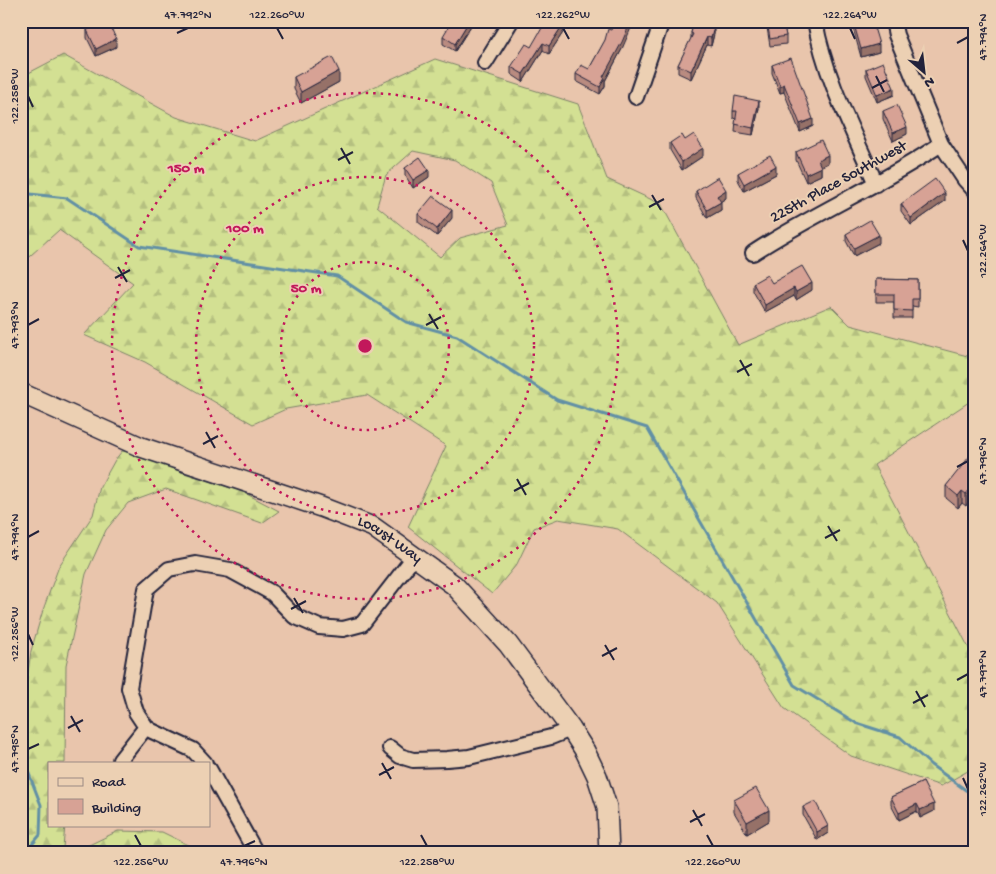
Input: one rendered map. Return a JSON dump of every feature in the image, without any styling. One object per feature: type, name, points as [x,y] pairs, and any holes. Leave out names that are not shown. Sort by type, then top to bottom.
[{"type":"main road","name":"Locust Way","points":[[21,393],[141,447],[321,507],[373,527],[454,585],[508,644],[571,729],[590,760],[603,792],[609,824],[609,853]]},
{"type":"street","points":[[484,63],[511,21]]},
{"type":"street","points":[[636,97],[662,21]]},
{"type":"street","points":[[816,21],[818,38],[832,81],[876,184]]},
{"type":"street","points":[[893,21],[896,35],[941,144],[965,180],[975,191]]},
{"type":"street","name":"225th Place Southwest","points":[[753,253],[786,231],[876,184],[923,157],[941,144]]},
{"type":"street","points":[[204,762],[193,750],[158,735],[146,726],[136,712],[129,688],[146,589],[169,569],[195,564],[230,570],[272,593],[294,616],[319,627],[344,629],[362,624],[414,557]]},
{"type":"street","points":[[120,760],[146,726]]},
{"type":"street","points":[[390,748],[400,756],[413,760],[462,757],[551,737],[571,729]]},
{"type":"street","points":[[210,771],[256,853]]},
{"type":"green space","points":[[63,55],[176,117],[255,141],[435,59],[578,104],[607,179],[661,204],[738,345],[831,306],[850,325],[975,358],[975,398],[874,465],[975,660],[975,767],[941,786],[851,756],[784,708],[717,603],[618,529],[558,519],[534,528],[517,564],[492,594],[408,527],[446,446],[367,395],[286,409],[253,424],[145,362],[84,335],[133,283],[59,230],[21,264],[21,77]],"holes":[[[413,151],[455,160],[491,183],[508,225],[460,238],[440,257],[377,206],[386,175]]]},
{"type":"green space","points":[[122,451],[144,455],[181,472],[241,491],[279,511],[262,523],[166,489],[128,503],[106,530],[86,574],[66,665],[65,762],[48,762],[48,826],[65,826],[63,848],[87,846],[118,831],[162,832],[205,853],[21,853],[21,721],[31,651],[59,566],[93,515],[100,487]]},
{"type":"building","points":[[108,21],[116,39],[96,49],[87,30]]},
{"type":"building","points":[[452,21],[469,21],[455,44],[443,36]]},
{"type":"building","points":[[546,21],[561,21],[564,23],[549,46],[543,43],[523,74],[511,67],[526,44],[531,47]]},
{"type":"building","points":[[614,21],[631,21],[603,77],[605,78],[600,87],[576,74],[581,65],[589,69],[605,40],[608,29],[611,30]]},
{"type":"building","points":[[694,21],[710,21],[708,25],[714,27],[711,38],[707,37],[691,71],[678,65],[693,34],[691,33]]},
{"type":"building","points":[[767,21],[783,21],[786,36],[770,39]]},
{"type":"building","points":[[853,21],[872,21],[879,44],[861,49]]},
{"type":"building","points":[[332,57],[339,71],[301,92],[294,77]]},
{"type":"building","points":[[791,58],[813,119],[800,124],[784,84],[780,86],[772,65]]},
{"type":"building","points":[[883,62],[894,88],[877,95],[866,69]]},
{"type":"building","points":[[735,96],[759,101],[753,128],[735,124],[737,111],[733,111]]},
{"type":"building","points":[[897,105],[907,127],[893,133],[883,111]]},
{"type":"building","points":[[694,134],[703,148],[682,162],[670,143],[682,135],[685,140]]},
{"type":"building","points":[[821,140],[828,155],[818,160],[821,167],[806,174],[796,152]]},
{"type":"building","points":[[770,155],[776,166],[744,184],[738,173]]},
{"type":"building","points":[[420,157],[429,170],[413,180],[405,168]]},
{"type":"building","points":[[718,177],[726,190],[717,196],[721,202],[707,210],[696,191]]},
{"type":"building","points":[[935,179],[945,193],[911,218],[901,204]]},
{"type":"building","points":[[433,196],[452,210],[437,229],[418,214]]},
{"type":"building","points":[[870,220],[879,235],[854,248],[846,234]]},
{"type":"building","points":[[802,266],[812,283],[796,292],[794,288],[765,305],[753,283],[767,275],[772,283]]},
{"type":"building","points":[[876,279],[918,280],[918,299],[912,299],[912,311],[894,310],[894,294],[876,294]]},
{"type":"building","points":[[973,452],[975,454],[975,483],[966,494],[962,491],[958,496],[946,486]]},
{"type":"building","points":[[923,782],[934,804],[920,810],[917,804],[899,813],[891,797]]},
{"type":"building","points":[[756,788],[769,810],[747,822],[734,800]]},
{"type":"building","points":[[815,801],[828,826],[817,832],[803,807]]},
{"type":"waterway","points":[[21,193],[67,198],[139,246],[337,276],[406,322],[457,336],[557,400],[647,428],[794,685],[856,723],[900,737],[931,765],[967,791],[975,791]]},
{"type":"waterway","points":[[21,753],[41,805],[40,835],[25,853]]}]
